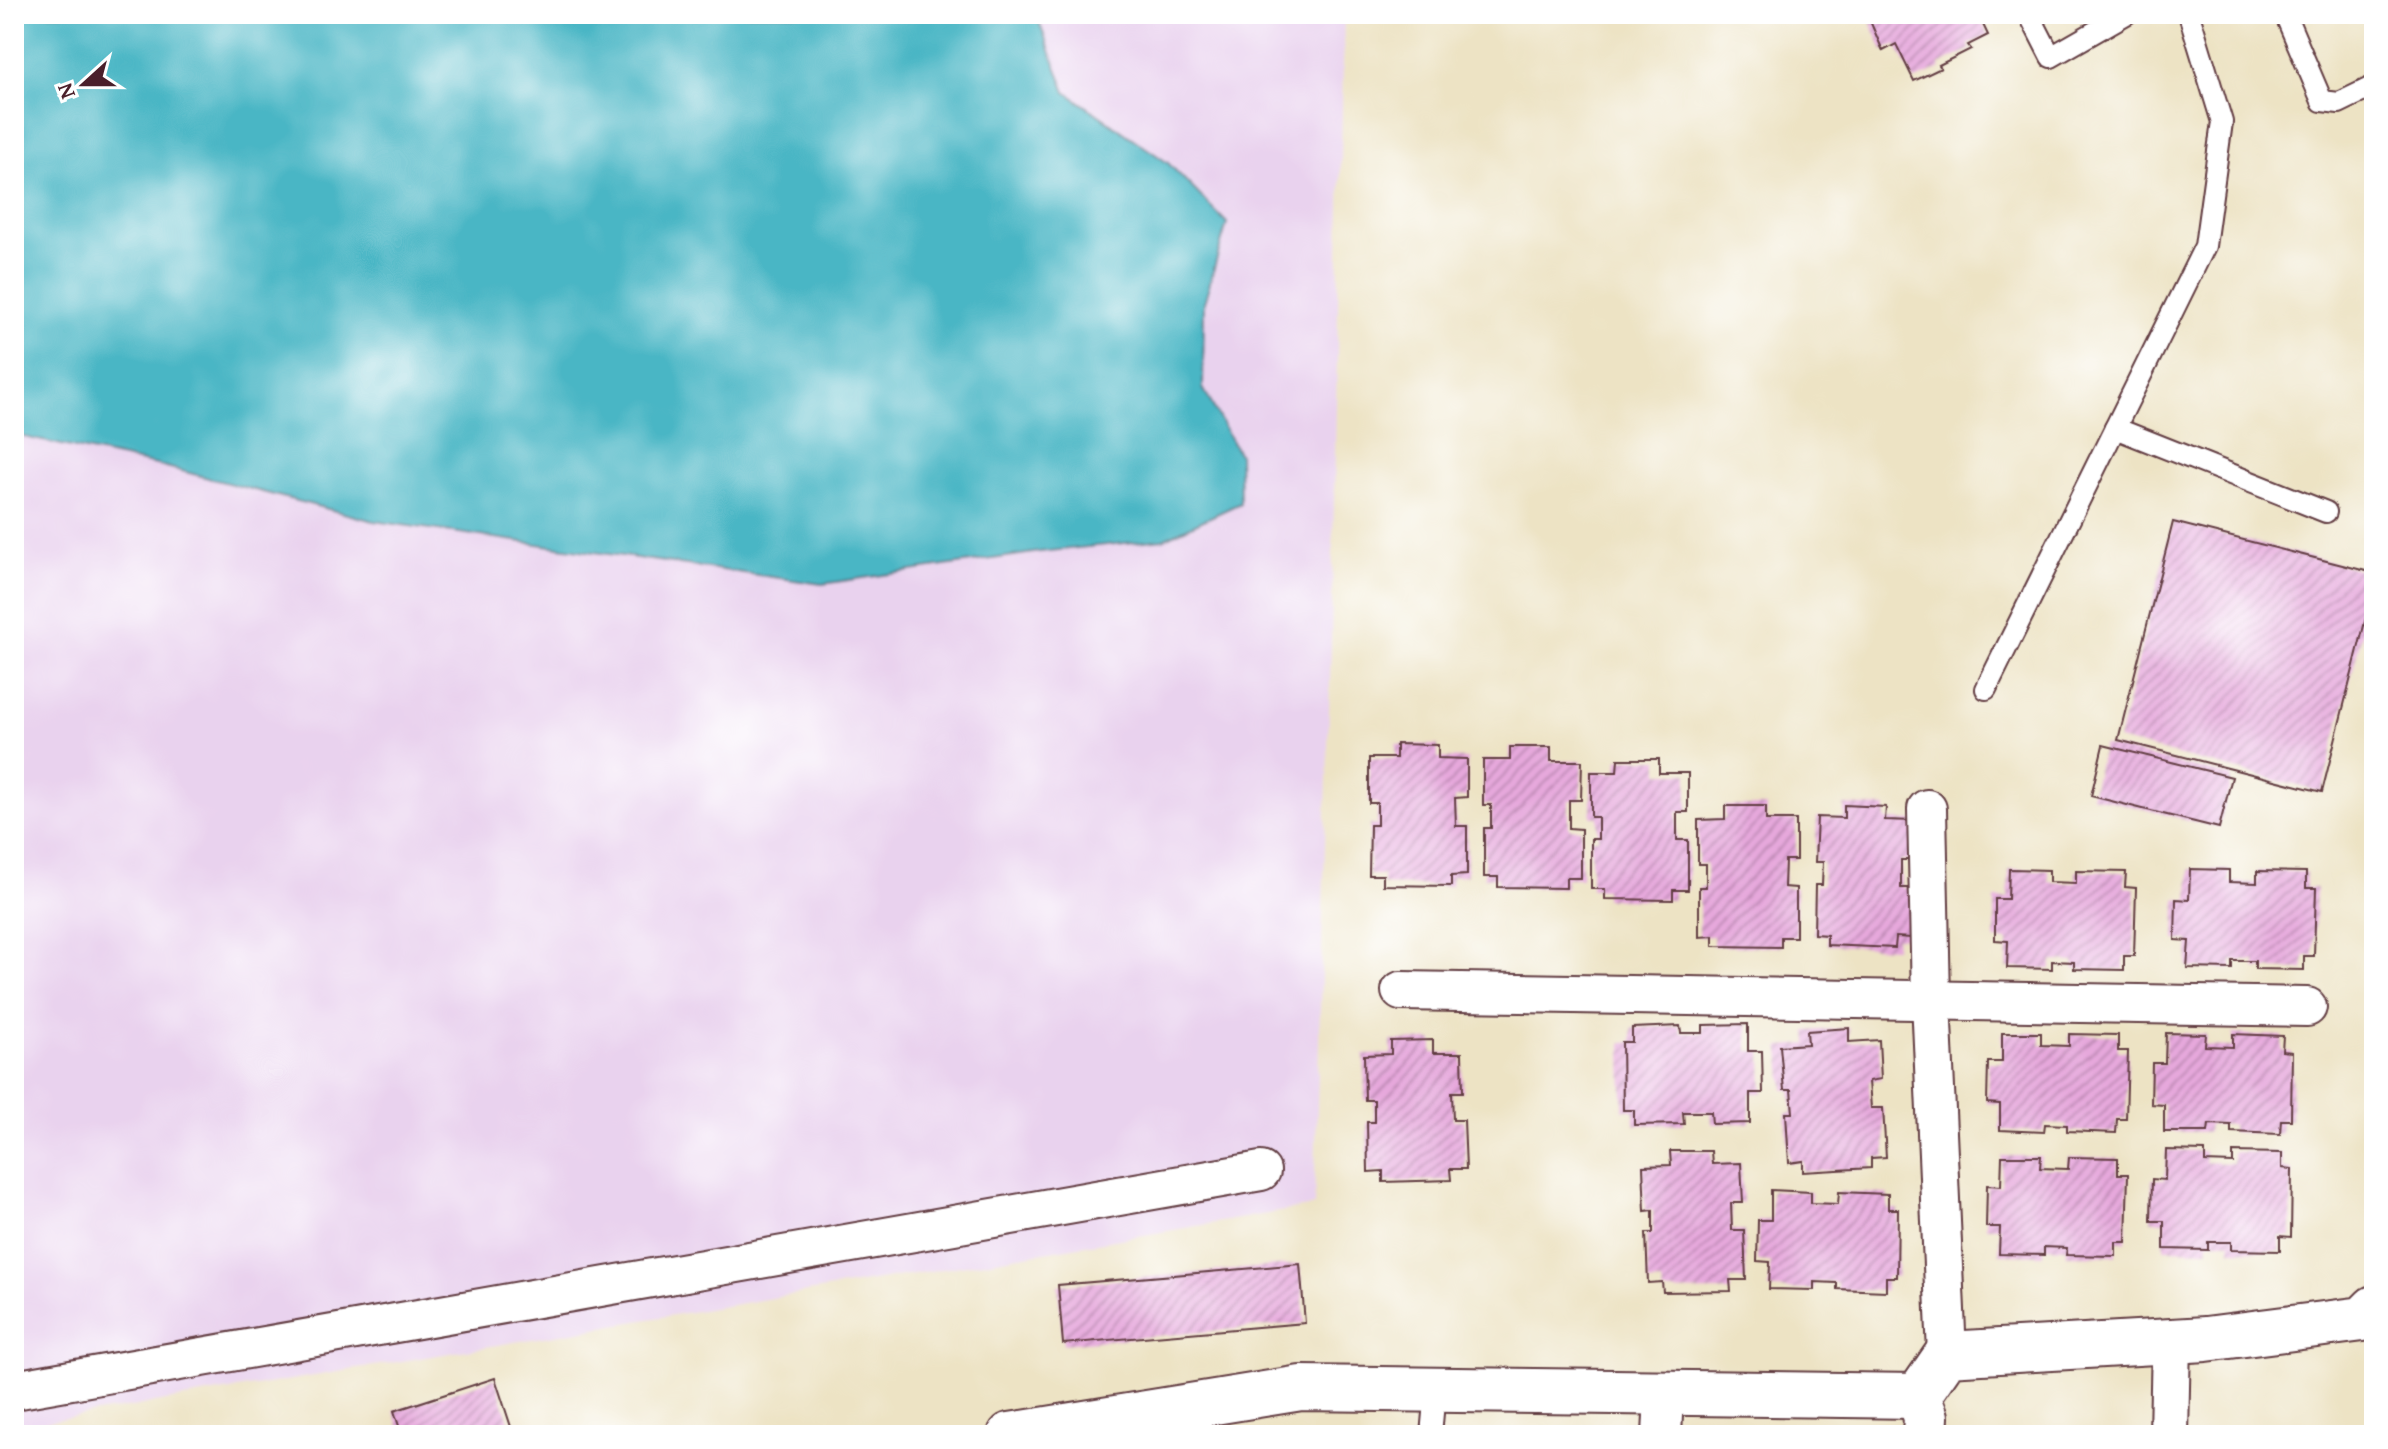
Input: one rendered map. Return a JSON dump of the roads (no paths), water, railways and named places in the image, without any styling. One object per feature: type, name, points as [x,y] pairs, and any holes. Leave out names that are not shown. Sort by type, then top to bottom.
[{"type":"street","points":[[1010,1435],[1301,1388],[1435,1391],[1663,1415],[1922,1415],[1947,1354],[1931,1000],[1927,809]]},
{"type":"street","points":[[1401,991],[2307,1007]]},
{"type":"street","points":[[14,1390],[1261,1171]]},
{"type":"street","points":[[1947,1354],[2171,1341],[2370,1317]]},
{"type":"street","points":[[2169,1435],[2171,1341]]},
{"type":"lane","points":[[2029,14],[2051,57],[2126,14]]},
{"type":"lane","points":[[1986,689],[2205,246],[2222,122],[2189,14]]},
{"type":"lane","points":[[2285,14],[2322,101],[2339,103],[2374,86]]},
{"type":"lane","points":[[2115,428],[2326,512]]},
{"type":"lane","points":[[1431,1435],[1435,1391]]},
{"type":"water","points":[[14,14],[1039,14],[1038,19],[1066,92],[1168,163],[1227,223],[1204,303],[1203,388],[1239,455],[1240,503],[1163,539],[1040,552],[822,584],[374,521],[166,467],[14,435]]}]
